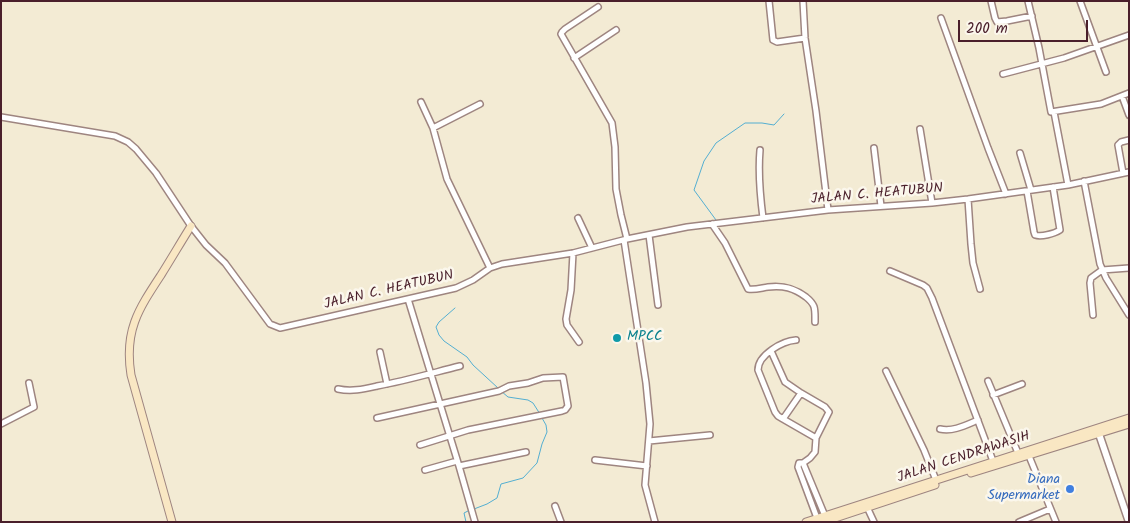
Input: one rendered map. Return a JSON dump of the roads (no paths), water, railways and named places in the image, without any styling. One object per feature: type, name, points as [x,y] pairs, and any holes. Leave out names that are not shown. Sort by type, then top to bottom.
[{"type":"main road","points":[[172,522],[132,382],[129,365],[129,346],[132,327],[140,308],[192,226]]},
{"type":"main road","name":"JALAN CENDRAWASIH","points":[[806,522],[867,508],[974,472],[1029,456],[1129,418]]},
{"type":"main road","name":"JALAN CENDRAWASIH","points":[[821,519],[1018,453],[1129,424]]},
{"type":"street","points":[[769,1],[773,40],[777,42],[805,38]]},
{"type":"street","points":[[802,1],[805,38],[828,210]]},
{"type":"street","points":[[991,1],[997,22],[1007,22],[1032,16]]},
{"type":"street","points":[[1028,1],[1051,112],[1054,112],[1068,184]]},
{"type":"street","points":[[1080,1],[1106,72]]},
{"type":"street","points":[[598,7],[565,29],[561,34],[613,127],[616,189],[626,239],[646,383],[650,424],[645,485],[654,522]]},
{"type":"street","points":[[941,18],[1006,194]]},
{"type":"street","points":[[574,58],[616,30]]},
{"type":"street","points":[[1003,74],[1097,47],[1129,35]]},
{"type":"street","points":[[1054,112],[1101,104],[1129,94]]},
{"type":"street","points":[[1122,96],[1129,115]]},
{"type":"street","points":[[421,102],[432,128],[447,179],[490,268]]},
{"type":"street","points":[[432,128],[480,104]]},
{"type":"street","name":"JALAN C. HEATUBUN","points":[[1,117],[115,136],[128,142],[156,173],[206,245],[225,263],[270,324],[280,328],[456,288],[473,280],[490,268],[508,263],[572,254],[649,234],[712,224],[828,210],[968,199],[1029,191],[1126,173]]},
{"type":"street","points":[[920,129],[932,203]]},
{"type":"street","points":[[1126,173],[1118,145],[1129,140]]},
{"type":"street","points":[[874,148],[881,206]]},
{"type":"street","points":[[760,150],[760,200],[763,218]]},
{"type":"street","points":[[1020,153],[1029,191],[1034,232],[1037,236],[1060,230],[1053,187]]},
{"type":"street","points":[[1084,181],[1102,270],[1129,315]]},
{"type":"street","points":[[968,199],[973,263],[980,289]]},
{"type":"street","points":[[578,218],[592,248]]},
{"type":"street","points":[[712,224],[725,243],[748,289],[754,290],[768,287],[794,289],[813,303],[815,322]]},
{"type":"street","points":[[649,234],[658,305]]},
{"type":"street","points":[[572,254],[571,290],[566,319],[569,329],[579,342]]},
{"type":"street","points":[[1093,315],[1090,280],[1102,270],[1129,268]]},
{"type":"street","points":[[890,271],[927,288],[993,461]]},
{"type":"street","points":[[408,299],[432,373],[474,522]]},
{"type":"street","points":[[796,340],[784,342],[771,351],[759,364],[758,370],[776,414],[816,438]]},
{"type":"street","points":[[771,351],[784,382],[829,410],[827,418],[816,438],[815,452],[803,463],[799,463],[798,467],[821,519]]},
{"type":"street","points":[[380,352],[387,384]]},
{"type":"street","points":[[338,389],[350,391],[460,366]]},
{"type":"street","points":[[886,371],[924,450],[936,480]]},
{"type":"street","points":[[377,418],[499,391],[509,386],[528,383],[546,377],[563,377],[568,406],[565,410],[450,435],[420,445]]},
{"type":"street","points":[[988,381],[1018,453]]},
{"type":"street","points":[[1,424],[34,407],[29,383]]},
{"type":"street","points":[[993,395],[1022,384]]},
{"type":"street","points":[[783,419],[801,393]]},
{"type":"street","points":[[940,429],[948,431],[978,420]]},
{"type":"street","points":[[1098,431],[1129,522]]},
{"type":"street","points":[[649,441],[710,435]]},
{"type":"street","points":[[425,470],[526,452]]},
{"type":"street","points":[[1029,456],[1056,522]]},
{"type":"street","points":[[595,460],[647,466]]},
{"type":"street","points":[[803,463],[821,519]]},
{"type":"street","points":[[556,506],[561,522]]},
{"type":"street","points":[[867,508],[874,522]]},
{"type":"street","points":[[1019,522],[1026,521],[1050,509]]},
{"type":"waterway","points":[[716,220],[694,190],[704,161],[716,143],[745,123],[774,125],[784,114]]},
{"type":"waterway","points":[[455,308],[436,327],[439,335],[444,341],[467,357],[498,388]]},
{"type":"waterway","points":[[501,391],[508,397],[528,400],[533,403],[540,414]]},
{"type":"waterway","points":[[474,509],[497,498],[501,484],[523,478],[537,463],[547,432],[542,418]]},
{"type":"waterway","points":[[466,522],[464,513],[470,510]]},
{"type":"place","name":"MPCC","points":[[617,338]]},
{"type":"place","name":"Diana Supermarket","points":[[1070,489]]}]
